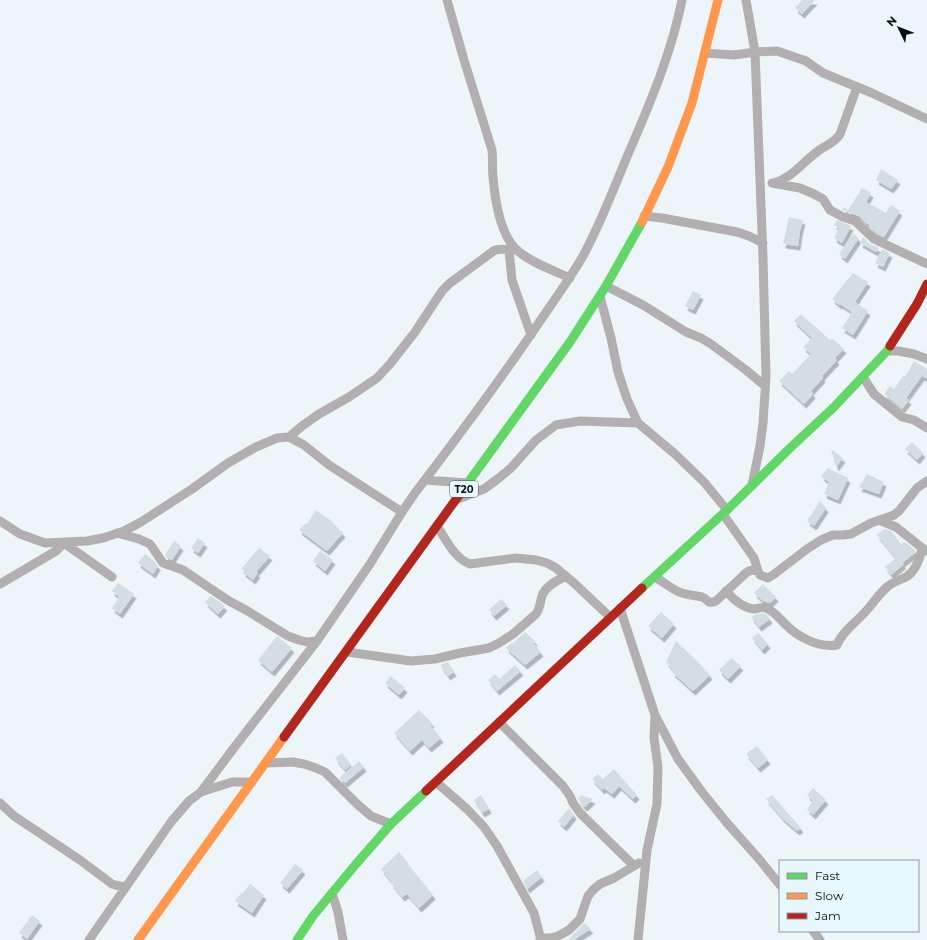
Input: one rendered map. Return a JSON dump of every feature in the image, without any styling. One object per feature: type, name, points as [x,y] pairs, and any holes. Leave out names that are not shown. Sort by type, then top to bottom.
[{"type":"main road","name":"T20","points":[[138,940],[570,342],[600,296],[638,230],[668,167],[692,104],[718,0]]},
{"type":"main road","points":[[297,940],[313,916],[391,824],[620,608],[725,512],[863,377],[887,351],[917,304],[927,284]]},
{"type":"street","points":[[447,0],[465,66],[492,150],[494,187],[499,216],[504,232],[513,250],[512,280],[531,335]]},
{"type":"street","points":[[89,940],[171,822],[190,801],[201,792],[317,641],[366,570],[402,512],[496,384],[570,278],[596,229],[644,117],[668,53],[682,0]]},
{"type":"street","points":[[746,0],[754,52],[763,243],[765,386],[760,446],[752,485]]},
{"type":"street","points":[[705,53],[734,55],[777,51],[806,62],[823,73],[872,93],[927,119]]},
{"type":"street","points":[[772,183],[786,178],[816,152],[837,139],[857,87]]},
{"type":"street","points":[[760,182],[800,188],[814,194],[823,199],[830,210],[855,221],[874,239],[927,264]]},
{"type":"street","points":[[644,216],[737,232],[763,243]]},
{"type":"street","points":[[0,521],[20,534],[45,543],[87,541],[103,538],[129,528],[192,489],[228,463],[256,447],[277,438],[289,437],[319,414],[349,397],[377,378],[415,332],[442,291],[450,283],[495,250],[513,250],[570,278]]},
{"type":"street","points":[[606,286],[643,305],[686,332],[711,344],[765,386]]},
{"type":"street","points":[[600,296],[618,372],[627,399],[638,423],[675,454],[699,478],[725,512],[754,558],[760,574],[768,578],[821,540],[833,535],[843,536],[851,534],[871,523],[894,515],[902,508],[917,488],[927,481]]},
{"type":"street","points":[[887,351],[898,351],[914,354],[927,360]]},
{"type":"street","points":[[863,377],[874,394],[902,417],[914,420],[927,428]]},
{"type":"street","points":[[456,499],[484,489],[499,478],[511,468],[536,440],[556,425],[580,421],[638,423]]},
{"type":"street","points":[[289,437],[304,446],[329,465],[402,512]]},
{"type":"street","points":[[425,480],[468,483]]},
{"type":"street","points":[[726,591],[733,599],[746,608],[755,609],[765,607],[773,612],[791,629],[810,641],[820,645],[837,645],[842,636],[868,610],[881,593],[894,582],[912,573],[924,550],[896,527],[879,520]]},
{"type":"street","points":[[437,526],[451,548],[464,562],[470,564],[516,558],[528,558],[547,563],[566,576],[610,618]]},
{"type":"street","points":[[117,533],[139,539],[150,544],[163,563],[183,570],[229,601],[288,636],[307,642],[317,641]]},
{"type":"street","points":[[64,543],[112,578]]},
{"type":"street","points":[[0,584],[56,551],[64,543]]},
{"type":"street","points":[[655,577],[676,591],[704,598],[710,603],[716,602],[747,572],[752,570],[758,571]]},
{"type":"street","points":[[347,652],[410,661],[435,659],[489,648],[513,634],[536,614],[544,591],[558,580],[566,576]]},
{"type":"street","points":[[620,608],[655,715],[678,758],[710,802],[759,858],[779,884]]},
{"type":"street","points":[[638,940],[646,859],[657,804],[658,767],[654,738],[655,715]]},
{"type":"street","points":[[499,722],[563,786],[573,803],[588,822],[634,866]]},
{"type":"street","points":[[266,763],[293,762],[304,764],[325,772],[371,816],[391,824]]},
{"type":"street","points":[[201,792],[232,782],[252,782]]},
{"type":"street","points":[[436,782],[472,814],[484,827],[497,846],[534,913],[541,939],[558,936],[569,930],[580,919],[587,900],[594,889],[600,884],[614,878],[646,859]]},
{"type":"street","points":[[0,803],[14,816],[80,860],[112,884],[125,887]]},
{"type":"street","points":[[332,893],[338,912],[343,940]]},
{"type":"street","points":[[814,932],[820,940]]},
{"type":"building","points":[[802,0],[815,0],[802,14],[795,8]]},
{"type":"building","points":[[881,169],[898,180],[891,189],[876,180]]},
{"type":"building","points":[[862,188],[871,193],[866,202],[886,213],[891,205],[900,211],[884,237],[877,234],[869,226],[870,225],[859,216],[842,210],[844,207],[848,210]]},
{"type":"building","points":[[789,217],[803,220],[798,246],[783,244]]},
{"type":"building","points":[[837,220],[851,226],[842,243],[834,238],[839,228],[834,225]]},
{"type":"building","points":[[853,234],[859,238],[845,259],[839,254]]},
{"type":"building","points":[[863,237],[870,244],[879,248],[876,252],[860,243]]},
{"type":"building","points":[[882,249],[890,253],[883,267],[875,263]]},
{"type":"building","points":[[853,273],[868,282],[855,302],[868,311],[853,335],[842,328],[852,312],[840,304],[839,305],[832,299]]},
{"type":"building","points":[[693,291],[701,295],[693,310],[685,306]]},
{"type":"building","points":[[801,314],[830,340],[832,338],[844,349],[835,358],[837,360],[822,376],[823,378],[811,391],[813,394],[804,404],[779,381],[789,371],[792,374],[811,354],[803,347],[812,338],[794,321]]},
{"type":"building","points":[[914,361],[927,369],[927,379],[922,376],[906,398],[909,400],[902,409],[884,394],[890,386],[894,389],[903,376],[905,377]]},
{"type":"building","points":[[912,442],[923,453],[917,460],[905,449]]},
{"type":"building","points":[[831,449],[843,458],[836,467]]},
{"type":"building","points":[[828,468],[848,478],[838,500],[824,494],[829,482],[821,476]]},
{"type":"building","points":[[867,474],[884,482],[879,494],[859,487]]},
{"type":"building","points":[[820,501],[826,508],[814,526],[807,521]]},
{"type":"building","points":[[316,510],[333,522],[343,533],[327,551],[299,530],[306,523],[307,524]]},
{"type":"building","points":[[884,529],[891,531],[901,544],[905,542],[915,550],[915,553],[902,563],[904,564],[891,575],[885,567],[896,558],[877,535]]},
{"type":"building","points":[[198,538],[205,543],[198,553],[191,548]]},
{"type":"building","points":[[174,541],[181,546],[172,560],[167,558],[165,555]]},
{"type":"building","points":[[259,548],[270,556],[256,572],[258,573],[253,580],[243,572],[244,570],[241,569]]},
{"type":"building","points":[[320,551],[333,560],[325,571],[313,561]]},
{"type":"building","points":[[145,554],[158,566],[153,574],[138,563]]},
{"type":"building","points":[[118,583],[134,594],[120,614],[112,608],[119,597],[112,591]]},
{"type":"building","points":[[763,584],[776,597],[770,603],[763,601],[754,593]]},
{"type":"building","points":[[211,596],[225,606],[218,614],[205,602]]},
{"type":"building","points":[[501,599],[507,605],[494,616],[489,610]]},
{"type":"building","points":[[661,612],[674,624],[662,638],[648,626]]},
{"type":"building","points":[[763,613],[770,619],[759,627],[751,617]]},
{"type":"building","points":[[525,632],[535,641],[533,643],[541,652],[525,665],[506,648]]},
{"type":"building","points":[[758,633],[768,644],[762,650],[752,638]]},
{"type":"building","points":[[277,636],[292,648],[272,672],[258,660]]},
{"type":"building","points":[[676,641],[710,675],[693,691],[672,672],[674,671],[666,662]]},
{"type":"building","points":[[731,658],[741,666],[728,679],[719,670]]},
{"type":"building","points":[[448,662],[454,672],[448,676],[440,665]]},
{"type":"building","points":[[515,665],[521,671],[497,691],[488,680],[495,674],[499,679]]},
{"type":"building","points":[[391,676],[405,688],[399,695],[385,683]]},
{"type":"building","points":[[419,710],[432,723],[430,725],[441,738],[429,748],[422,740],[410,751],[394,733]]},
{"type":"building","points":[[757,746],[768,760],[758,768],[746,754]]},
{"type":"building","points":[[342,753],[351,765],[345,770],[335,758]]},
{"type":"building","points":[[359,761],[364,767],[345,783],[339,778]]},
{"type":"building","points":[[614,769],[637,795],[633,799],[619,786],[612,794],[604,788],[602,790],[592,779],[598,774],[603,779]]},
{"type":"building","points":[[813,788],[826,800],[813,815],[807,809],[813,801],[807,795]]},
{"type":"building","points":[[481,795],[489,809],[482,813],[474,800]]},
{"type":"building","points":[[581,795],[593,799],[585,807],[578,799]]},
{"type":"building","points":[[772,795],[801,828],[797,831],[782,818],[766,799]]},
{"type":"building","points":[[569,808],[574,815],[564,827],[558,821]]},
{"type":"building","points":[[399,852],[433,895],[419,908],[407,894],[402,897],[381,869]]},
{"type":"building","points":[[295,864],[303,870],[287,889],[280,883]]},
{"type":"building","points":[[537,870],[542,877],[527,889],[523,881]]},
{"type":"building","points":[[250,884],[264,895],[252,913],[235,901]]},
{"type":"building","points":[[32,915],[40,921],[27,939],[19,933]]},
{"type":"building","points":[[584,923],[591,929],[573,940],[568,940]]},
{"type":"traffic: fast","points":[[462,491],[570,342],[606,286],[642,222]]},
{"type":"traffic: fast","points":[[642,588],[727,510],[833,408],[890,346]]},
{"type":"traffic: fast","points":[[297,940],[313,916],[356,864],[391,824],[426,791]]},
{"type":"traffic: slow","points":[[642,222],[668,167],[692,103],[718,0]]},
{"type":"traffic: slow","points":[[138,940],[284,737]]},
{"type":"traffic: jam","points":[[890,346],[917,304],[927,284]]},
{"type":"traffic: jam","points":[[284,737],[462,491]]},
{"type":"traffic: jam","points":[[426,791],[642,588]]}]
